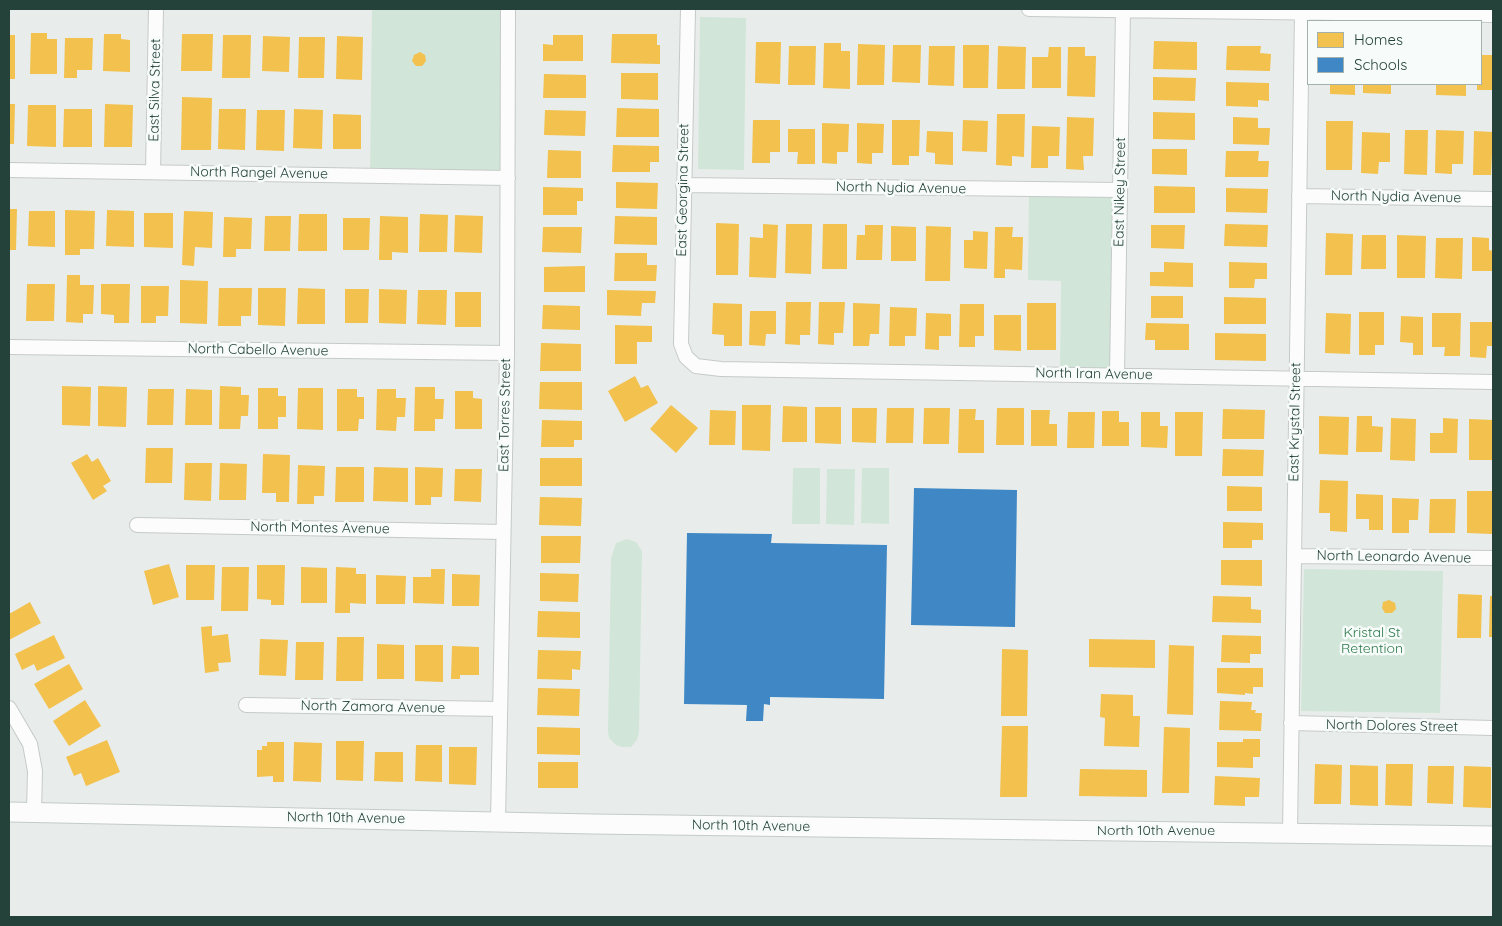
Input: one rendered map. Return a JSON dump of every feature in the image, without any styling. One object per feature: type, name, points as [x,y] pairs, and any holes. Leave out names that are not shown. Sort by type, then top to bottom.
[{"type":"main road","name":"North 10th Avenue","points":[[9,812],[498,822],[1493,836]]},
{"type":"street","name":"East Silva Street","points":[[153,172],[156,9]]},
{"type":"street","name":"East Torres Street","points":[[498,822],[507,353],[508,9]]},
{"type":"street","name":"East Georgina Street","points":[[688,9],[683,185],[682,344],[686,357],[696,366]]},
{"type":"street","points":[[1029,9],[1493,15]]},
{"type":"street","name":"East Nikey Street","points":[[1117,374],[1124,10]]},
{"type":"street","name":"East Krystal Street","points":[[1290,832],[1295,378],[1302,12]]},
{"type":"street","name":"North Rangel Avenue","points":[[9,170],[508,178]]},
{"type":"street","name":"North Nydia Avenue","points":[[683,185],[1120,190]]},
{"type":"street","name":"North Nydia Avenue","points":[[1299,196],[1493,199]]},
{"type":"street","name":"North Cabello Avenue","points":[[9,347],[507,353]]},
{"type":"street","name":"North Iran Avenue","points":[[696,366],[721,370],[1117,374],[1493,382]]},
{"type":"street","name":"North Montes Avenue","points":[[137,525],[503,532]]},
{"type":"street","name":"North Leonardo Avenue","points":[[1294,556],[1493,558]]},
{"type":"street","name":"North Zamora Avenue","points":[[246,705],[500,709]]},
{"type":"street","points":[[9,708],[30,744],[35,771],[34,812]]},
{"type":"street","name":"North Dolores Street","points":[[1291,723],[1493,728]]},
{"type":"green space","points":[[372,9],[508,9],[508,178],[370,175]]},
{"type":"green space","points":[[700,17],[746,18],[744,170],[698,169]]},
{"type":"green space","points":[[1029,189],[1120,190],[1117,374],[1060,373],[1061,281],[1028,280]]},
{"type":"green space","points":[[793,468],[820,468],[820,524],[792,524]]},
{"type":"green space","points":[[862,468],[889,468],[889,524],[861,523]]},
{"type":"green space","points":[[827,469],[855,469],[854,525],[826,524]]},
{"type":"green space","points":[[627,539],[636,542],[642,551],[639,732],[637,740],[631,747],[622,747],[616,745],[609,738],[608,731],[611,558],[616,543]]},
{"type":"green space","name":"Kristal St Retention","points":[[1304,569],[1443,571],[1440,713],[1301,711]]},
{"type":"building: Homes","points":[[31,33],[47,33],[47,39],[57,39],[57,74],[30,74]]},
{"type":"building: Homes","points":[[104,34],[121,34],[121,39],[130,40],[130,72],[103,71]]},
{"type":"building: Homes","points":[[182,34],[213,34],[212,71],[181,71]]},
{"type":"building: Homes","points":[[612,34],[657,34],[657,45],[660,45],[660,64],[611,63]]},
{"type":"building: Homes","points":[[9,35],[15,35],[15,79],[9,79]]},
{"type":"building: Homes","points":[[223,35],[251,35],[250,78],[222,78]]},
{"type":"building: Homes","points":[[553,35],[583,35],[583,61],[543,61],[543,44],[553,45]]},
{"type":"building: Homes","points":[[263,36],[290,37],[289,72],[262,71]]},
{"type":"building: Homes","points":[[337,36],[363,37],[362,80],[336,79]]},
{"type":"building: Homes","points":[[299,37],[325,37],[324,78],[298,78]]},
{"type":"building: Homes","points":[[65,38],[93,38],[92,70],[77,70],[77,78],[64,78]]},
{"type":"building: Homes","points":[[1154,41],[1197,42],[1197,70],[1153,69]]},
{"type":"building: Homes","points":[[756,42],[781,42],[780,84],[755,83]]},
{"type":"building: Homes","points":[[824,43],[841,43],[841,51],[850,51],[850,89],[823,88]]},
{"type":"building: Homes","points":[[858,44],[885,45],[884,85],[857,85]]},
{"type":"building: Homes","points":[[893,45],[921,45],[920,83],[892,82]]},
{"type":"building: Homes","points":[[963,45],[989,45],[988,88],[963,88]]},
{"type":"building: Homes","points":[[789,46],[816,46],[815,85],[788,85]]},
{"type":"building: Homes","points":[[929,46],[955,46],[954,86],[928,85]]},
{"type":"building: Homes","points":[[998,46],[1026,47],[1025,89],[997,89]]},
{"type":"building: Homes","points":[[1227,46],[1261,46],[1260,53],[1271,54],[1270,71],[1226,70]]},
{"type":"building: Homes","points":[[1049,47],[1061,47],[1061,88],[1032,88],[1032,57],[1048,57]]},
{"type":"building: Homes","points":[[1068,47],[1085,47],[1085,56],[1096,56],[1095,97],[1067,96]]},
{"type":"building: Homes","points":[[420,52],[425,55],[426,61],[422,66],[416,66],[412,61],[414,55]]},
{"type":"building: Homes","points":[[1482,55],[1493,55],[1493,90],[1477,90],[1477,85],[1482,85]]},
{"type":"building: Homes","points":[[621,73],[658,73],[658,100],[621,99]]},
{"type":"building: Homes","points":[[544,74],[586,75],[586,98],[543,98]]},
{"type":"building: Homes","points":[[1153,77],[1196,78],[1195,101],[1153,100]]},
{"type":"building: Homes","points":[[1226,82],[1269,83],[1269,101],[1258,100],[1258,107],[1226,106]]},
{"type":"building: Homes","points":[[1330,85],[1355,85],[1355,95],[1330,94]]},
{"type":"building: Homes","points":[[1363,85],[1391,85],[1391,94],[1363,93]]},
{"type":"building: Homes","points":[[1436,85],[1466,85],[1466,96],[1436,95]]},
{"type":"building: Homes","points":[[182,97],[212,98],[211,150],[181,150]]},
{"type":"building: Homes","points":[[9,104],[15,104],[14,144],[9,144]]},
{"type":"building: Homes","points":[[105,104],[133,105],[132,147],[104,147]]},
{"type":"building: Homes","points":[[28,105],[56,105],[56,147],[27,146]]},
{"type":"building: Homes","points":[[617,108],[659,109],[659,137],[616,137]]},
{"type":"building: Homes","points":[[64,109],[92,109],[92,147],[63,147]]},
{"type":"building: Homes","points":[[219,109],[246,109],[245,150],[218,149]]},
{"type":"building: Homes","points":[[294,109],[323,110],[322,149],[293,148]]},
{"type":"building: Homes","points":[[257,110],[285,110],[284,151],[256,150]]},
{"type":"building: Homes","points":[[545,110],[586,111],[585,136],[544,135]]},
{"type":"building: Homes","points":[[1153,112],[1195,113],[1195,140],[1153,139]]},
{"type":"building: Homes","points":[[333,114],[361,115],[361,149],[333,149]]},
{"type":"building: Homes","points":[[997,114],[1025,114],[1024,157],[1012,156],[1012,166],[996,165]]},
{"type":"building: Homes","points":[[1067,117],[1094,118],[1093,156],[1083,156],[1084,170],[1066,169]]},
{"type":"building: Homes","points":[[1233,117],[1258,118],[1258,128],[1270,128],[1269,145],[1233,144]]},
{"type":"building: Homes","points":[[753,120],[780,120],[780,152],[770,152],[770,163],[752,163]]},
{"type":"building: Homes","points":[[892,120],[920,120],[919,156],[909,156],[909,165],[892,165]]},
{"type":"building: Homes","points":[[963,120],[988,121],[987,152],[962,151]]},
{"type":"building: Homes","points":[[1326,121],[1353,121],[1352,170],[1326,170]]},
{"type":"building: Homes","points":[[822,123],[849,124],[848,152],[837,152],[837,164],[822,163]]},
{"type":"building: Homes","points":[[857,123],[884,124],[883,153],[872,153],[872,164],[857,163]]},
{"type":"building: Homes","points":[[1032,126],[1060,127],[1059,156],[1048,156],[1048,168],[1031,168]]},
{"type":"building: Homes","points":[[788,129],[815,129],[815,164],[797,164],[798,152],[788,152]]},
{"type":"building: Homes","points":[[1405,130],[1428,130],[1427,175],[1404,174]]},
{"type":"building: Homes","points":[[1436,130],[1464,131],[1463,164],[1452,164],[1452,174],[1435,173]]},
{"type":"building: Homes","points":[[927,131],[953,132],[953,165],[935,164],[935,153],[926,152]]},
{"type":"building: Homes","points":[[1474,131],[1493,132],[1491,175],[1473,175]]},
{"type":"building: Homes","points":[[1362,132],[1390,133],[1390,162],[1379,162],[1378,174],[1361,173]]},
{"type":"building: Homes","points":[[613,145],[659,146],[659,162],[650,162],[650,172],[612,172]]},
{"type":"building: Homes","points":[[1152,149],[1187,149],[1187,175],[1152,174]]},
{"type":"building: Homes","points":[[548,150],[581,151],[581,178],[547,178]]},
{"type":"building: Homes","points":[[1226,151],[1259,151],[1258,161],[1269,161],[1268,177],[1225,177]]},
{"type":"building: Homes","points":[[616,182],[658,183],[657,209],[616,208]]},
{"type":"building: Homes","points":[[1154,186],[1195,187],[1195,213],[1154,213]]},
{"type":"building: Homes","points":[[543,187],[583,188],[583,201],[577,201],[577,215],[543,215]]},
{"type":"building: Homes","points":[[1226,188],[1268,189],[1267,213],[1226,212]]},
{"type":"building: Homes","points":[[9,209],[17,209],[16,250],[9,250]]},
{"type":"building: Homes","points":[[65,210],[95,211],[94,249],[80,249],[80,255],[65,255]]},
{"type":"building: Homes","points":[[107,210],[134,211],[134,247],[106,246]]},
{"type":"building: Homes","points":[[29,211],[55,211],[55,247],[28,246]]},
{"type":"building: Homes","points":[[184,211],[213,212],[212,248],[195,247],[194,266],[182,265]]},
{"type":"building: Homes","points":[[144,213],[173,213],[173,248],[144,247]]},
{"type":"building: Homes","points":[[299,214],[327,214],[327,251],[298,251]]},
{"type":"building: Homes","points":[[420,214],[448,215],[447,252],[419,252]]},
{"type":"building: Homes","points":[[455,215],[483,216],[482,253],[454,252]]},
{"type":"building: Homes","points":[[265,216],[291,216],[290,251],[264,251]]},
{"type":"building: Homes","points":[[380,216],[408,217],[408,253],[392,252],[392,260],[379,260]]},
{"type":"building: Homes","points":[[615,216],[657,217],[657,245],[614,244]]},
{"type":"building: Homes","points":[[224,217],[252,218],[251,249],[236,249],[236,257],[223,257]]},
{"type":"building: Homes","points":[[343,218],[370,218],[369,250],[343,250]]},
{"type":"building: Homes","points":[[716,223],[739,224],[738,275],[716,275]]},
{"type":"building: Homes","points":[[763,224],[778,225],[776,278],[749,277],[750,237],[763,238]]},
{"type":"building: Homes","points":[[786,224],[812,224],[811,274],[785,273]]},
{"type":"building: Homes","points":[[823,224],[847,224],[847,269],[822,269]]},
{"type":"building: Homes","points":[[1225,224],[1268,225],[1267,247],[1224,246]]},
{"type":"building: Homes","points":[[865,225],[883,225],[882,260],[856,260],[857,235],[865,235]]},
{"type":"building: Homes","points":[[1151,225],[1185,225],[1184,249],[1151,248]]},
{"type":"building: Homes","points":[[891,226],[916,227],[916,261],[891,261]]},
{"type":"building: Homes","points":[[926,226],[951,227],[950,281],[925,281]]},
{"type":"building: Homes","points":[[543,227],[582,227],[581,253],[542,252]]},
{"type":"building: Homes","points":[[995,227],[1013,227],[1012,237],[1023,237],[1022,270],[1005,269],[1005,278],[994,278]]},
{"type":"building: Homes","points":[[973,231],[988,232],[987,269],[964,268],[964,240],[973,240]]},
{"type":"building: Homes","points":[[1326,233],[1353,234],[1352,275],[1325,275]]},
{"type":"building: Homes","points":[[1362,235],[1386,235],[1386,269],[1361,269]]},
{"type":"building: Homes","points":[[1397,235],[1426,236],[1425,278],[1397,278]]},
{"type":"building: Homes","points":[[1472,237],[1489,238],[1489,250],[1493,251],[1493,271],[1472,271]]},
{"type":"building: Homes","points":[[1436,238],[1463,238],[1462,279],[1435,278]]},
{"type":"building: Homes","points":[[615,253],[647,253],[647,265],[657,265],[656,281],[614,281]]},
{"type":"building: Homes","points":[[1164,262],[1193,263],[1193,287],[1150,286],[1150,272],[1164,272]]},
{"type":"building: Homes","points":[[1229,262],[1267,263],[1267,279],[1255,279],[1254,288],[1229,288]]},
{"type":"building: Homes","points":[[585,266],[585,292],[544,292],[544,267]]},
{"type":"building: Homes","points":[[67,275],[80,275],[80,285],[94,285],[93,314],[83,314],[83,323],[66,322]]},
{"type":"building: Homes","points":[[180,280],[208,281],[207,324],[180,323]]},
{"type":"building: Homes","points":[[27,284],[55,284],[54,321],[26,321]]},
{"type":"building: Homes","points":[[101,284],[130,284],[129,323],[114,323],[114,315],[101,314]]},
{"type":"building: Homes","points":[[141,286],[169,286],[168,316],[156,316],[156,323],[141,323]]},
{"type":"building: Homes","points":[[219,288],[252,288],[251,316],[241,316],[241,326],[218,326]]},
{"type":"building: Homes","points":[[258,288],[286,288],[285,326],[258,325]]},
{"type":"building: Homes","points":[[298,288],[325,289],[325,324],[297,324]]},
{"type":"building: Homes","points":[[345,289],[369,289],[368,323],[345,323]]},
{"type":"building: Homes","points":[[379,289],[407,290],[406,324],[379,323]]},
{"type":"building: Homes","points":[[418,290],[447,290],[446,325],[417,324]]},
{"type":"building: Homes","points":[[607,290],[656,291],[655,303],[642,303],[641,316],[607,315]]},
{"type":"building: Homes","points":[[455,292],[481,292],[481,327],[455,327]]},
{"type":"building: Homes","points":[[1151,296],[1183,296],[1183,318],[1151,318]]},
{"type":"building: Homes","points":[[1224,297],[1266,298],[1266,324],[1224,324]]},
{"type":"building: Homes","points":[[786,302],[811,302],[810,335],[800,335],[800,345],[785,344]]},
{"type":"building: Homes","points":[[819,302],[845,302],[843,333],[834,333],[834,345],[818,344]]},
{"type":"building: Homes","points":[[713,303],[742,304],[742,346],[724,346],[724,335],[712,334]]},
{"type":"building: Homes","points":[[853,303],[880,304],[879,334],[870,334],[869,346],[853,346]]},
{"type":"building: Homes","points":[[1027,303],[1056,303],[1056,350],[1027,350]]},
{"type":"building: Homes","points":[[960,304],[984,304],[984,336],[975,336],[975,347],[959,347]]},
{"type":"building: Homes","points":[[543,305],[580,306],[580,330],[542,329]]},
{"type":"building: Homes","points":[[890,307],[917,308],[916,336],[905,336],[905,346],[889,346]]},
{"type":"building: Homes","points":[[750,311],[776,311],[776,334],[766,334],[765,346],[749,345]]},
{"type":"building: Homes","points":[[1359,312],[1384,312],[1384,345],[1375,345],[1375,355],[1359,355]]},
{"type":"building: Homes","points":[[926,313],[951,314],[951,336],[939,336],[939,350],[925,349]]},
{"type":"building: Homes","points":[[1326,313],[1351,314],[1350,354],[1325,353]]},
{"type":"building: Homes","points":[[1432,313],[1461,313],[1460,356],[1444,356],[1445,347],[1432,347]]},
{"type":"building: Homes","points":[[994,315],[1021,315],[1021,351],[994,350]]},
{"type":"building: Homes","points":[[1401,316],[1423,317],[1423,355],[1413,355],[1413,343],[1400,342]]},
{"type":"building: Homes","points":[[1470,322],[1493,322],[1493,346],[1487,346],[1486,358],[1470,357]]},
{"type":"building: Homes","points":[[1146,323],[1189,324],[1189,350],[1155,350],[1155,340],[1145,340]]},
{"type":"building: Homes","points":[[615,325],[652,326],[652,342],[637,342],[637,364],[615,364]]},
{"type":"building: Homes","points":[[1215,333],[1266,334],[1266,361],[1215,360]]},
{"type":"building: Homes","points":[[541,343],[581,344],[581,371],[540,371]]},
{"type":"building: Homes","points":[[635,376],[641,388],[648,385],[658,403],[625,422],[608,391]]},
{"type":"building: Homes","points":[[540,382],[582,382],[582,410],[539,409]]},
{"type":"building: Homes","points":[[62,386],[91,387],[90,426],[62,425]]},
{"type":"building: Homes","points":[[98,386],[127,387],[126,427],[98,426]]},
{"type":"building: Homes","points":[[220,386],[241,387],[241,395],[249,395],[248,416],[241,416],[240,429],[219,429]]},
{"type":"building: Homes","points":[[415,387],[435,387],[435,399],[444,399],[443,419],[435,419],[435,431],[414,431]]},
{"type":"building: Homes","points":[[258,388],[278,388],[278,396],[286,396],[286,417],[278,417],[278,429],[258,429]]},
{"type":"building: Homes","points":[[298,388],[323,388],[323,430],[297,429]]},
{"type":"building: Homes","points":[[148,389],[174,389],[173,425],[147,425]]},
{"type":"building: Homes","points":[[186,389],[212,390],[212,425],[185,425]]},
{"type":"building: Homes","points":[[337,389],[357,389],[357,397],[364,397],[364,419],[359,419],[358,431],[337,431]]},
{"type":"building: Homes","points":[[377,389],[396,389],[396,398],[406,398],[405,417],[397,417],[396,431],[376,430]]},
{"type":"building: Homes","points":[[455,391],[473,391],[473,398],[482,399],[482,429],[455,429]]},
{"type":"building: Homes","points":[[671,405],[698,428],[676,453],[650,429]]},
{"type":"building: Homes","points":[[742,405],[771,405],[770,451],[742,450]]},
{"type":"building: Homes","points":[[783,406],[807,407],[807,442],[782,442]]},
{"type":"building: Homes","points":[[815,407],[841,407],[841,444],[815,443]]},
{"type":"building: Homes","points":[[852,408],[877,408],[876,443],[852,442]]},
{"type":"building: Homes","points":[[887,408],[914,408],[913,443],[886,443]]},
{"type":"building: Homes","points":[[924,408],[950,408],[949,444],[923,444]]},
{"type":"building: Homes","points":[[997,408],[1024,408],[1024,445],[996,445]]},
{"type":"building: Homes","points":[[959,409],[976,409],[975,420],[984,420],[984,453],[958,453]]},
{"type":"building: Homes","points":[[1223,409],[1265,410],[1264,439],[1222,439]]},
{"type":"building: Homes","points":[[710,410],[736,411],[735,445],[709,445]]},
{"type":"building: Homes","points":[[1031,410],[1050,410],[1049,424],[1057,424],[1057,446],[1031,446]]},
{"type":"building: Homes","points":[[1102,411],[1119,411],[1119,422],[1129,422],[1129,446],[1102,446]]},
{"type":"building: Homes","points":[[1068,412],[1095,412],[1094,448],[1067,448]]},
{"type":"building: Homes","points":[[1141,412],[1160,412],[1160,426],[1168,426],[1167,448],[1141,447]]},
{"type":"building: Homes","points":[[1175,412],[1203,412],[1202,456],[1175,456]]},
{"type":"building: Homes","points":[[1319,416],[1349,417],[1348,455],[1319,454]]},
{"type":"building: Homes","points":[[1357,416],[1372,416],[1372,426],[1383,427],[1382,452],[1356,452]]},
{"type":"building: Homes","points":[[1391,418],[1416,419],[1415,461],[1390,460]]},
{"type":"building: Homes","points":[[1443,418],[1458,419],[1457,453],[1430,453],[1430,433],[1443,433]]},
{"type":"building: Homes","points":[[1469,419],[1493,420],[1493,460],[1469,460]]},
{"type":"building: Homes","points":[[542,420],[582,421],[582,440],[574,440],[574,447],[541,447]]},
{"type":"building: Homes","points":[[146,448],[173,448],[172,483],[145,483]]},
{"type":"building: Homes","points":[[1223,449],[1264,450],[1263,476],[1222,476]]},
{"type":"building: Homes","points":[[87,454],[92,462],[98,458],[111,481],[103,486],[107,491],[93,500],[71,463]]},
{"type":"building: Homes","points":[[263,454],[290,455],[289,502],[276,502],[276,493],[262,493]]},
{"type":"building: Homes","points":[[540,458],[582,458],[582,486],[540,486]]},
{"type":"building: Homes","points":[[185,463],[212,463],[211,501],[184,500]]},
{"type":"building: Homes","points":[[220,463],[247,464],[246,500],[219,500]]},
{"type":"building: Homes","points":[[298,465],[325,466],[324,496],[314,496],[314,504],[297,504]]},
{"type":"building: Homes","points":[[336,467],[364,467],[364,502],[335,502]]},
{"type":"building: Homes","points":[[374,467],[408,468],[408,502],[373,501]]},
{"type":"building: Homes","points":[[415,467],[443,468],[442,497],[431,497],[431,505],[415,505]]},
{"type":"building: Homes","points":[[455,469],[482,469],[481,502],[454,501]]},
{"type":"building: Homes","points":[[1320,480],[1348,481],[1347,532],[1330,531],[1330,513],[1319,513]]},
{"type":"building: Homes","points":[[1227,486],[1262,487],[1262,511],[1227,511]]},
{"type":"building: Homes","points":[[1467,491],[1493,491],[1492,534],[1467,533]]},
{"type":"building: Homes","points":[[1356,494],[1383,495],[1383,530],[1369,530],[1369,519],[1356,519]]},
{"type":"building: Homes","points":[[540,497],[582,498],[581,526],[539,525]]},
{"type":"building: Homes","points":[[1392,498],[1419,499],[1418,520],[1409,520],[1409,533],[1392,533]]},
{"type":"building: Homes","points":[[1430,499],[1456,499],[1455,533],[1429,533]]},
{"type":"building: Homes","points":[[1223,522],[1263,523],[1263,540],[1252,540],[1252,548],[1223,548]]},
{"type":"building: Homes","points":[[541,536],[581,536],[580,563],[541,563]]},
{"type":"building: Homes","points":[[1221,560],[1262,560],[1262,586],[1221,585]]},
{"type":"building: Homes","points":[[169,564],[179,597],[153,605],[144,571]]},
{"type":"building: Homes","points":[[186,565],[215,565],[214,600],[186,600]]},
{"type":"building: Homes","points":[[257,565],[285,565],[284,605],[271,605],[271,600],[257,599]]},
{"type":"building: Homes","points":[[222,567],[249,567],[248,611],[221,611]]},
{"type":"building: Homes","points":[[301,567],[327,568],[327,603],[301,603]]},
{"type":"building: Homes","points":[[336,567],[356,568],[356,574],[366,574],[366,604],[350,603],[350,613],[335,613]]},
{"type":"building: Homes","points":[[431,569],[445,569],[444,604],[413,603],[413,577],[431,577]]},
{"type":"building: Homes","points":[[540,573],[579,574],[578,602],[540,601]]},
{"type":"building: Homes","points":[[452,574],[480,575],[479,606],[452,606]]},
{"type":"building: Homes","points":[[376,575],[406,576],[405,604],[376,604]]},
{"type":"building: Homes","points":[[1458,594],[1482,595],[1481,638],[1457,638]]},
{"type":"building: Homes","points":[[1213,596],[1251,597],[1251,609],[1261,610],[1261,623],[1212,622]]},
{"type":"building: Homes","points":[[1490,596],[1493,596],[1493,637],[1489,637]]},
{"type":"building: Homes","points":[[1389,600],[1395,603],[1396,609],[1392,613],[1385,613],[1382,608],[1383,602]]},
{"type":"building: Homes","points":[[30,602],[41,623],[9,640],[9,614]]},
{"type":"building: Homes","points":[[538,611],[580,612],[580,638],[537,637]]},
{"type":"building: Homes","points":[[212,626],[212,636],[228,634],[231,662],[218,663],[219,671],[205,673],[201,627]]},
{"type":"building: Homes","points":[[54,635],[65,658],[37,671],[34,664],[22,670],[15,654]]},
{"type":"building: Homes","points":[[1222,635],[1261,636],[1261,654],[1250,654],[1250,663],[1221,662]]},
{"type":"building: Homes","points":[[337,637],[364,637],[363,681],[336,681]]},
{"type":"building: Homes","points":[[260,639],[288,640],[286,676],[259,675]]},
{"type":"building: Homes","points":[[1089,639],[1155,640],[1155,668],[1089,667]]},
{"type":"building: Homes","points":[[296,642],[324,642],[323,680],[295,680]]},
{"type":"building: Homes","points":[[377,644],[404,645],[404,679],[377,679]]},
{"type":"building: Homes","points":[[415,645],[443,645],[443,682],[415,681]]},
{"type":"building: Homes","points":[[1169,645],[1194,646],[1193,715],[1167,714]]},
{"type":"building: Homes","points":[[452,646],[479,647],[479,675],[460,675],[460,679],[451,679]]},
{"type":"building: Homes","points":[[1002,649],[1028,650],[1027,716],[1001,716]]},
{"type":"building: Homes","points":[[538,650],[581,651],[580,670],[572,669],[572,680],[537,679]]},
{"type":"building: Homes","points":[[69,664],[83,689],[49,709],[34,684]]},
{"type":"building: Homes","points":[[1217,668],[1263,668],[1263,687],[1253,687],[1253,694],[1217,693]]},
{"type":"building: Homes","points":[[538,688],[580,689],[579,716],[537,715]]},
{"type":"building: Homes","points":[[1101,694],[1133,695],[1133,716],[1140,716],[1139,747],[1104,746],[1105,718],[1100,717]]},
{"type":"building: Homes","points":[[85,700],[101,726],[69,746],[53,721]]},
{"type":"building: Homes","points":[[1220,701],[1252,702],[1251,710],[1256,710],[1255,713],[1262,713],[1261,731],[1219,730]]},
{"type":"building: Homes","points":[[1002,726],[1028,726],[1027,797],[1000,797]]},
{"type":"building: Homes","points":[[537,727],[580,728],[580,755],[537,754]]},
{"type":"building: Homes","points":[[1164,727],[1190,728],[1189,793],[1162,793]]},
{"type":"building: Homes","points":[[1243,739],[1260,739],[1260,757],[1253,757],[1253,768],[1217,767],[1217,742],[1243,742]]},
{"type":"building: Homes","points":[[107,740],[120,772],[86,786],[81,773],[74,776],[66,757]]},
{"type":"building: Homes","points":[[336,741],[364,741],[363,781],[336,780]]},
{"type":"building: Homes","points":[[267,742],[284,742],[284,782],[273,782],[273,776],[257,777],[257,750],[262,750],[262,746],[267,746]]},
{"type":"building: Homes","points":[[294,742],[322,743],[321,782],[293,781]]},
{"type":"building: Homes","points":[[416,745],[442,745],[442,782],[415,781]]},
{"type":"building: Homes","points":[[449,747],[477,747],[476,785],[449,784]]},
{"type":"building: Homes","points":[[375,752],[403,752],[403,782],[374,781]]},
{"type":"building: Homes","points":[[538,762],[578,762],[578,788],[538,788]]},
{"type":"building: Homes","points":[[1315,764],[1342,765],[1341,804],[1314,804]]},
{"type":"building: Homes","points":[[1386,764],[1413,764],[1412,806],[1385,805]]},
{"type":"building: Homes","points":[[1350,765],[1378,766],[1378,806],[1350,805]]},
{"type":"building: Homes","points":[[1428,766],[1454,766],[1453,804],[1427,803]]},
{"type":"building: Homes","points":[[1464,766],[1491,767],[1491,808],[1463,807]]},
{"type":"building: Homes","points":[[1080,769],[1147,770],[1147,797],[1079,796]]},
{"type":"building: Homes","points":[[1215,776],[1260,778],[1259,797],[1245,797],[1245,806],[1214,805]]},
{"type":"building: Schools","points":[[914,488],[1017,490],[1015,627],[911,625]]},
{"type":"building: Schools","points":[[687,533],[772,534],[771,543],[887,545],[884,699],[770,697],[770,705],[764,704],[763,721],[746,721],[747,705],[684,704]]}]
